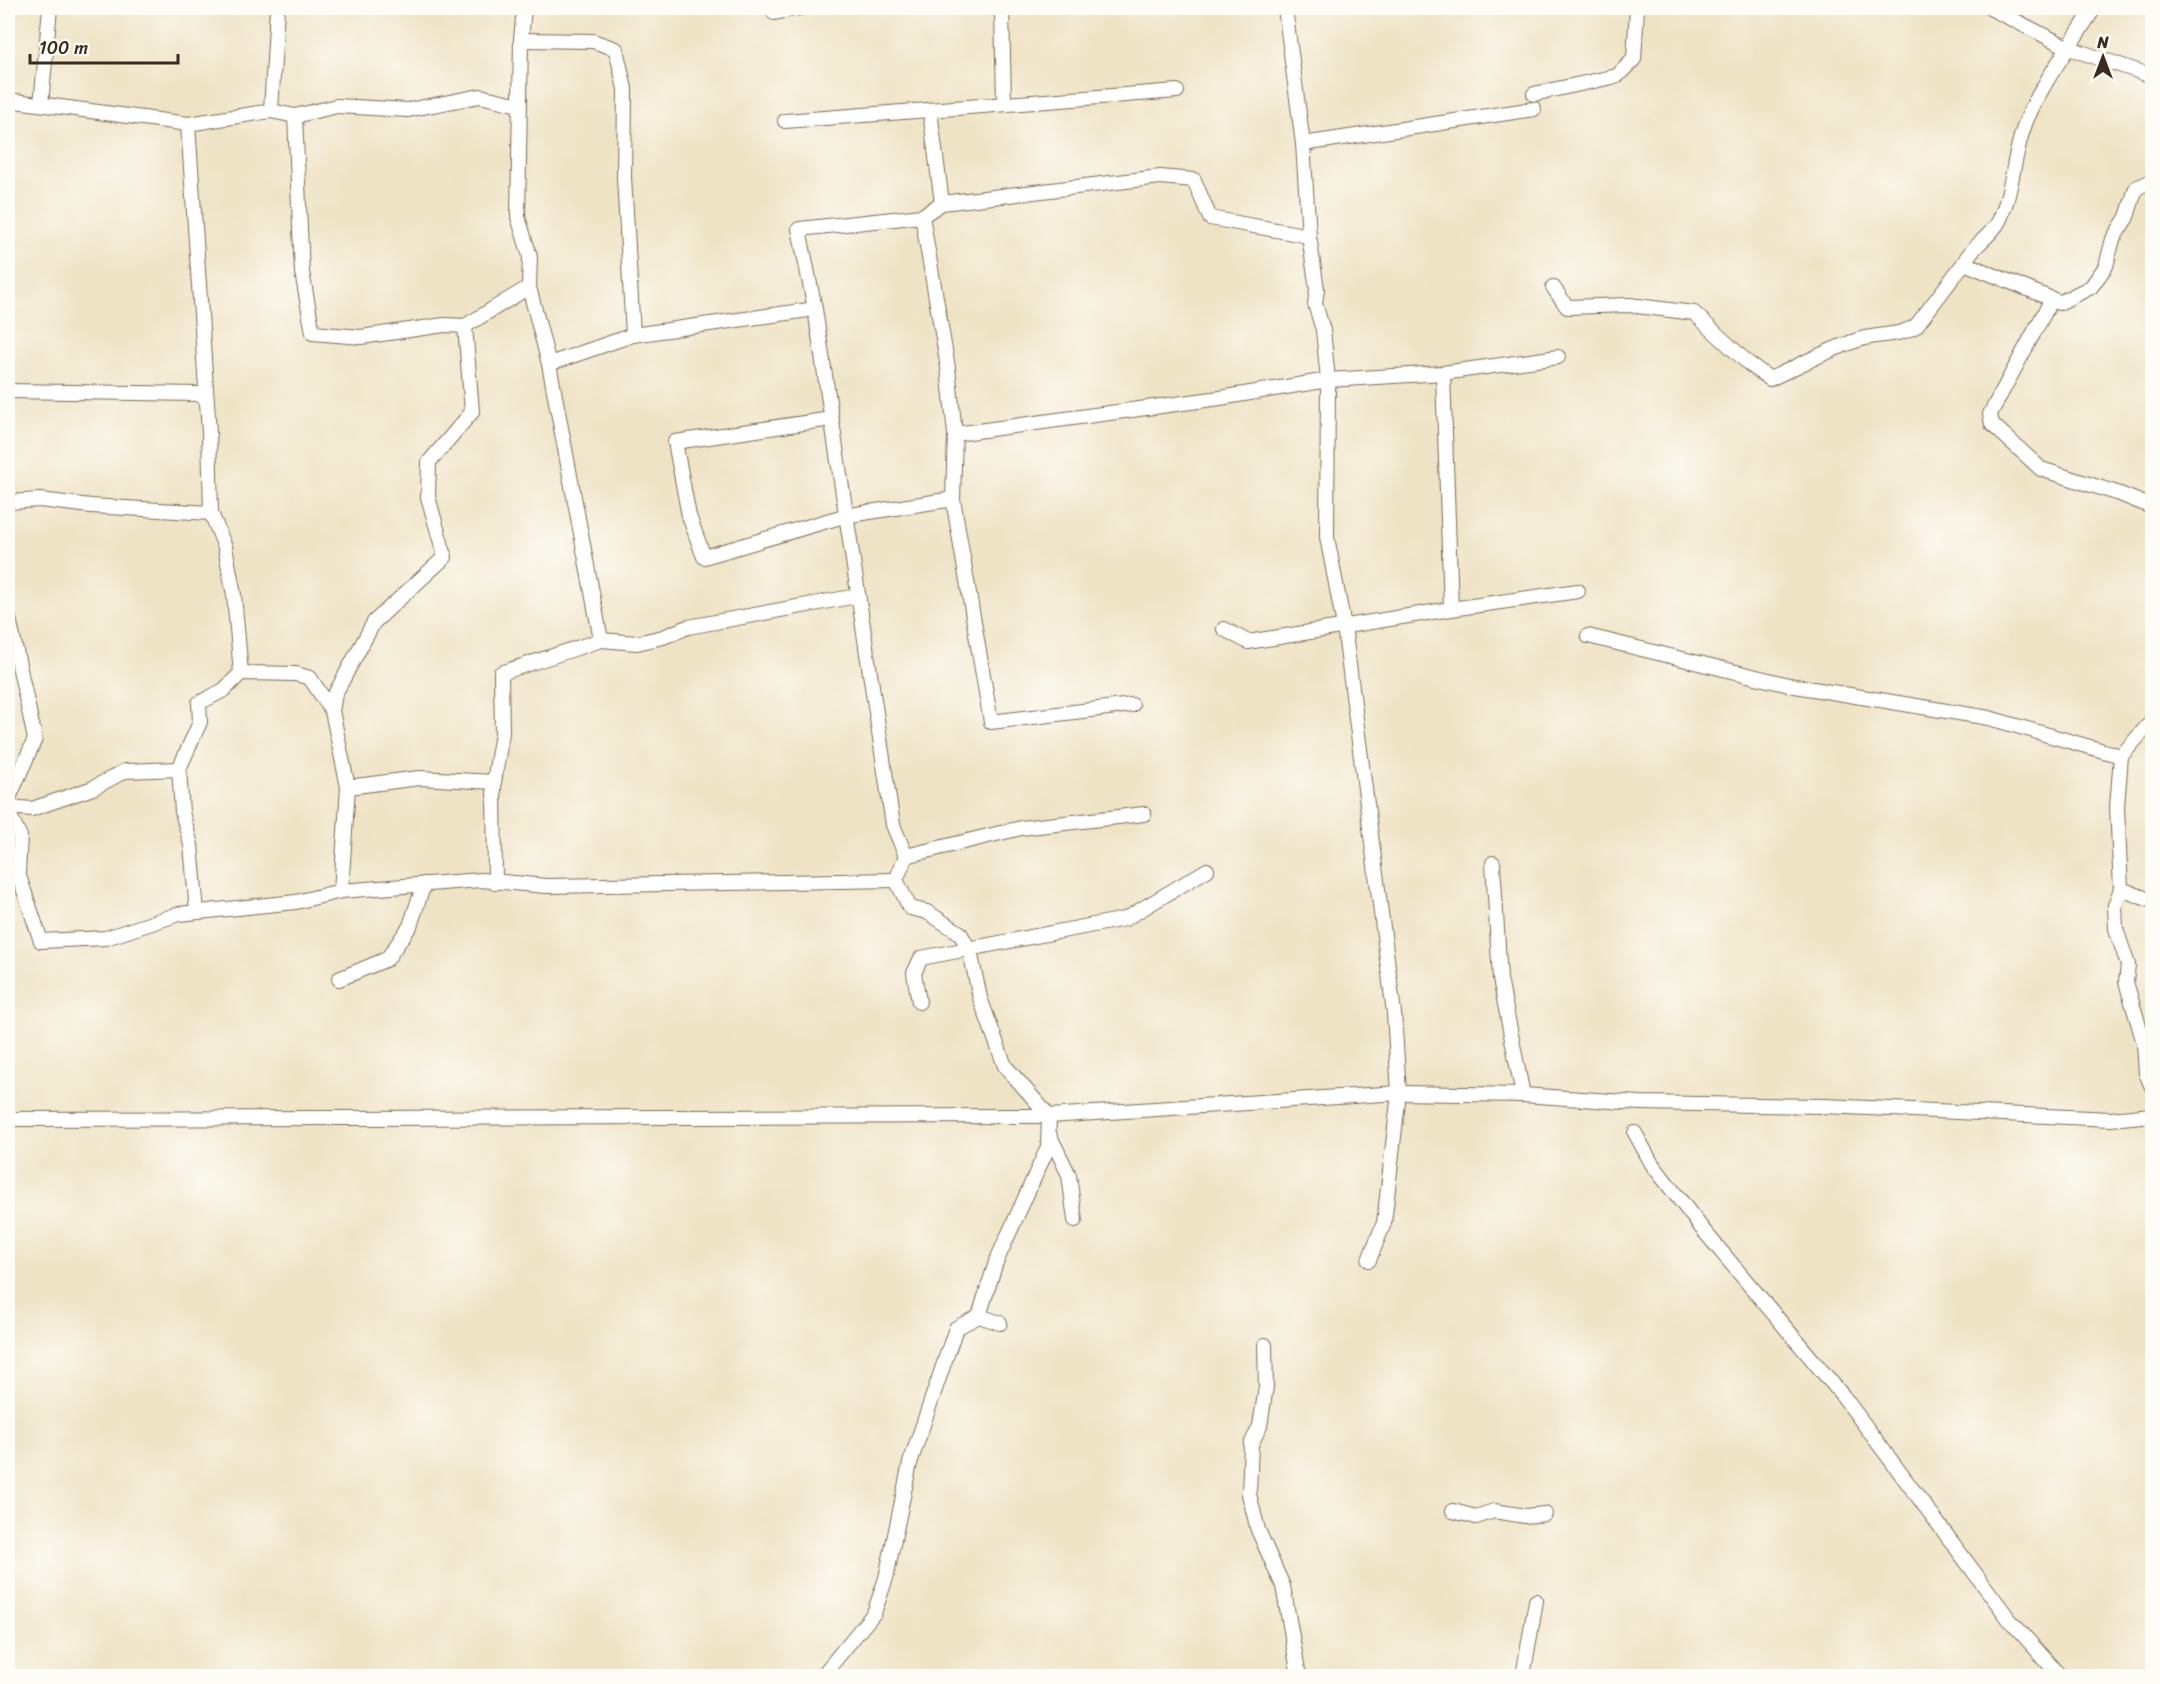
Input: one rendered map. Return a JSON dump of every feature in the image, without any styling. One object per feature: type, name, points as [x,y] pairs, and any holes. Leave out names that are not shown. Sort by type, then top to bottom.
[{"type":"street","points":[[41,104],[50,8]]},
{"type":"street","points":[[271,111],[277,8]]},
{"type":"street","points":[[524,8],[519,105],[518,217],[530,256],[529,287],[549,364],[601,640]]},
{"type":"street","points":[[774,13],[800,8]]},
{"type":"street","points":[[1002,8],[1004,104]]},
{"type":"street","points":[[1285,8],[1303,144],[1309,236],[1317,289],[1315,304],[1323,330],[1328,380],[1327,537],[1344,626],[1394,1013],[1399,1093],[1384,1223],[1369,1260]]},
{"type":"street","points":[[1534,94],[1617,76],[1634,59],[1637,8]]},
{"type":"street","points":[[1990,8],[2069,48],[2152,76]]},
{"type":"street","points":[[1553,287],[1567,307],[1629,304],[1694,313],[1748,363],[1770,379],[1832,349],[1873,336],[1905,332],[1916,326],[1964,263],[1968,252],[1983,241],[1998,222],[2027,120],[2042,88],[2094,8]]},
{"type":"street","points":[[521,40],[593,41],[616,49],[625,89],[624,177],[633,335]]},
{"type":"street","points":[[785,121],[1177,91]]},
{"type":"street","points":[[8,99],[188,124],[271,111],[295,116],[337,106],[408,110],[480,96],[519,105]]},
{"type":"street","points":[[1303,144],[1534,110]]},
{"type":"street","points":[[930,111],[942,203]]},
{"type":"street","points":[[295,116],[303,272],[313,333],[361,337],[444,325],[465,326],[529,287]]},
{"type":"street","points":[[188,124],[211,513],[225,547],[234,595],[241,673]]},
{"type":"street","points":[[822,1677],[874,1612],[886,1578],[910,1463],[956,1328],[979,1316],[996,1262],[1048,1147],[1049,1116],[1005,1066],[980,998],[970,951],[960,933],[927,912],[910,908],[896,880],[906,856],[893,825],[844,516],[815,309],[799,229],[922,216],[942,203],[1160,177],[1194,180],[1210,218],[1309,236]]},
{"type":"street","points":[[1964,263],[2059,303],[2069,300],[2091,287],[2106,266],[2113,239],[2127,217],[2136,188],[2152,181]]},
{"type":"street","points":[[922,216],[948,368],[955,434],[953,499],[991,722],[1132,705]]},
{"type":"street","points":[[2052,299],[1990,414],[1992,424],[2041,469],[2121,494],[2152,507]]},
{"type":"street","points":[[549,364],[633,335],[815,309]]},
{"type":"street","points":[[332,711],[335,694],[374,622],[445,557],[428,497],[429,462],[472,412],[465,326]]},
{"type":"street","points":[[955,434],[1220,398],[1328,380],[1443,373],[1558,357]]},
{"type":"street","points":[[1443,373],[1451,609]]},
{"type":"street","points":[[8,391],[198,394],[206,399]]},
{"type":"street","points":[[831,419],[675,442],[689,516],[704,556],[844,516],[953,499]]},
{"type":"street","points":[[8,502],[40,500],[91,506],[211,513]]},
{"type":"street","points":[[1224,629],[1248,642],[1578,591]]},
{"type":"street","points":[[495,883],[494,782],[502,733],[501,673],[601,640],[637,643],[663,637],[688,627],[857,596]]},
{"type":"street","points":[[8,614],[35,739],[8,800]]},
{"type":"street","points":[[1588,636],[1789,685],[1989,718],[2121,756]]},
{"type":"street","points":[[197,912],[191,845],[182,812],[179,769],[200,722],[199,703],[224,690],[241,673],[296,674],[310,678],[332,711],[348,787],[341,891]]},
{"type":"street","points":[[2152,721],[2121,756],[2116,807],[2121,889],[2115,905],[2116,930],[2128,965],[2126,982],[2144,1043],[2146,1072],[2152,1087]]},
{"type":"street","points":[[8,807],[32,809],[93,788],[125,771],[179,769]]},
{"type":"street","points":[[348,787],[419,778],[494,782]]},
{"type":"street","points":[[8,812],[20,836],[18,873],[41,941],[106,938],[161,919],[197,912],[296,902],[341,891],[424,884],[481,880],[546,886],[896,880]]},
{"type":"street","points":[[906,856],[1021,828],[1144,814]]},
{"type":"street","points":[[1493,863],[1500,979],[1522,1095]]},
{"type":"street","points":[[919,1002],[914,974],[921,958],[970,951],[1125,920],[1207,870]]},
{"type":"street","points":[[339,979],[387,959],[410,926],[424,884]]},
{"type":"street","points":[[2121,889],[2152,901]]},
{"type":"street","points":[[8,1119],[1049,1116],[1399,1093],[1522,1095],[1640,1103],[1824,1106],[2111,1119],[2152,1115]]},
{"type":"street","points":[[1048,1132],[1069,1175],[1075,1220]]},
{"type":"street","points":[[1635,1133],[1652,1164],[1704,1231],[1843,1396],[2009,1620],[2060,1677]]},
{"type":"street","points":[[979,1316],[1000,1323]]},
{"type":"street","points":[[1265,1345],[1266,1387],[1260,1426],[1251,1444],[1249,1494],[1258,1530],[1283,1586],[1299,1677]]},
{"type":"street","points":[[1453,1511],[1476,1517],[1494,1511],[1526,1516],[1545,1514]]},
{"type":"street","points":[[1523,1677],[1536,1601]]}]
